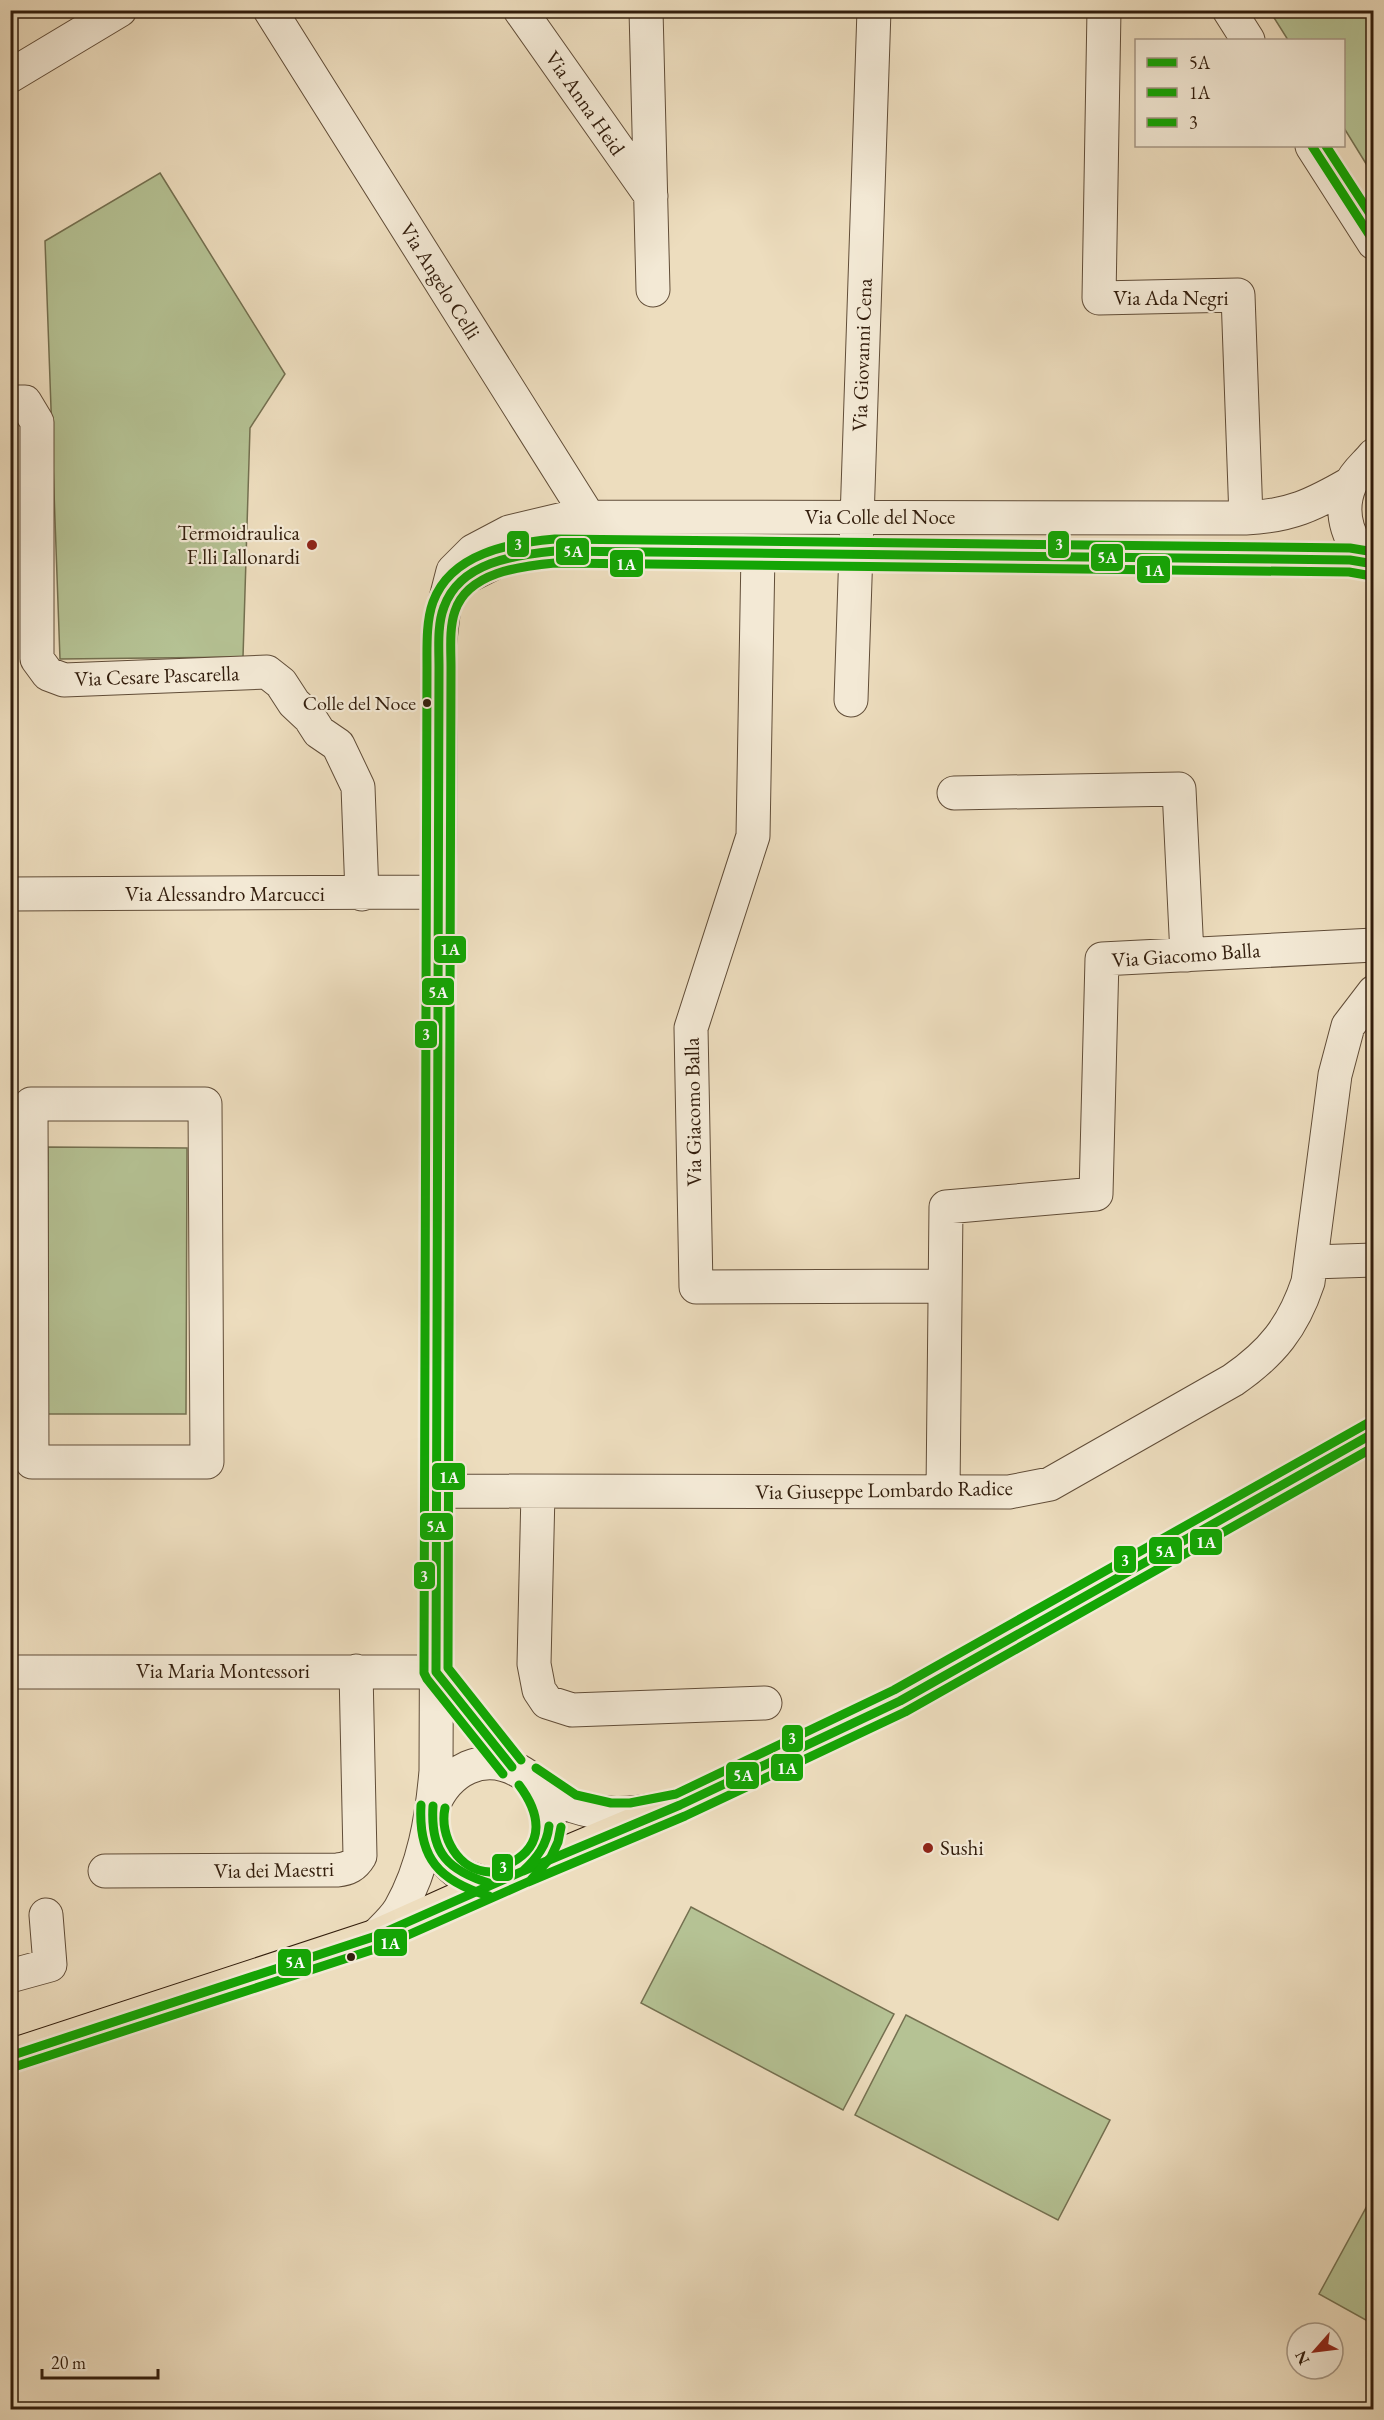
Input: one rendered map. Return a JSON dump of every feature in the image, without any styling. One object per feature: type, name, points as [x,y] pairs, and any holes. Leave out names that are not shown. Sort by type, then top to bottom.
[{"type":"main road","points":[[524,1871],[680,1805],[900,1701],[1374,1433]]},
{"type":"main road","points":[[10,2056],[376,1936],[492,1884]]},
{"type":"street","points":[[10,76],[120,10]]},
{"type":"street","name":"Via Angelo Celli","points":[[270,10],[611,552]]},
{"type":"street","name":"Via Anna Heid","points":[[520,10],[651,196]]},
{"type":"street","name":"Via Anna Heid","points":[[646,10],[653,290]]},
{"type":"street","name":"Via Giovanni Cena","points":[[852,700],[874,10]]},
{"type":"street","name":"Via Ada Negri","points":[[1104,10],[1099,298],[1238,295],[1245,518]]},
{"type":"street","points":[[1229,10],[1247,39]]},
{"type":"street","points":[[1313,147],[1374,243]]},
{"type":"street","name":"Via Cesare Pascarella","points":[[10,402],[26,402],[38,422],[37,659],[48,674],[64,680],[267,672],[281,682],[294,703],[310,718],[320,732],[338,745],[358,787],[362,894]]},
{"type":"street","name":"Via Colle del Noce","points":[[436,1672],[520,1773],[540,1790],[546,1803],[549,1819],[548,1834],[535,1862],[524,1871],[492,1884],[473,1880],[457,1872],[443,1859],[434,1842],[432,1815],[436,1771],[436,1672],[438,1491],[440,892],[438,657],[444,606],[453,571],[473,551],[508,532],[572,517],[1275,517],[1301,508],[1367,465]]},
{"type":"street","name":"Via Colle del Noce","points":[[1367,465],[1346,498],[1346,523],[1350,537],[1359,550],[1374,563]]},
{"type":"street","name":"Via Colle del Noce","points":[[444,606],[453,590],[484,566],[504,558],[555,551],[1350,560],[1374,563]]},
{"type":"street","name":"Via Giacomo Balla","points":[[758,553],[753,836],[691,1028],[696,1287],[945,1286]]},
{"type":"street","points":[[954,793],[1179,789],[1187,955]]},
{"type":"street","name":"Via Alessandro Marcucci","points":[[10,894],[440,892]]},
{"type":"street","name":"Via Giacomo Balla","points":[[943,1492],[946,1207],[1096,1194],[1102,959],[1374,945]]},
{"type":"street","name":"Via Giuseppe Lombardo Radice","points":[[438,1491],[1009,1492],[1050,1484],[1233,1380],[1252,1367],[1281,1338],[1300,1305],[1308,1282],[1335,1075],[1348,1026],[1374,992]]},
{"type":"street","points":[[31,1104],[205,1104],[207,1462],[33,1462],[21,1331],[21,1231],[31,1104]]},
{"type":"street","points":[[1312,1262],[1374,1260]]},
{"type":"street","points":[[538,1492],[534,1664],[539,1690],[548,1702],[572,1710],[765,1703]]},
{"type":"street","name":"Via dei Maestri","points":[[105,1871],[337,1870],[355,1864],[360,1856],[356,1671]]},
{"type":"street","name":"Via Maria Montessori","points":[[10,1672],[436,1672]]},
{"type":"street","name":"Via Colle del Noce","points":[[376,1936],[399,1910],[416,1874],[432,1815],[445,1784],[464,1769],[488,1763],[520,1773],[571,1806],[610,1815],[631,1815],[680,1805]]},
{"type":"street","points":[[10,1976],[50,1965],[46,1915]]},
{"type":"green space","points":[[1275,10],[1373,11],[1373,175],[1345,130],[1345,39],[1287,39],[1271,13]]},
{"type":"green space","points":[[160,173],[285,374],[250,428],[243,657],[60,659],[45,241]]},
{"type":"green space","points":[[48,1147],[187,1148],[186,1414],[48,1414]]},
{"type":"green space","points":[[691,1907],[894,2014],[843,2110],[641,2003]]},
{"type":"green space","points":[[906,2015],[1110,2120],[1058,2220],[855,2115]]},
{"type":"green space","points":[[1373,2195],[1374,2324],[1319,2294]]},
{"type":"transit line","name":"5A","points":[[1313,147],[1374,242]]},
{"type":"transit line","name":"3","points":[[1327,147],[1374,220]]},
{"type":"transit line","name":"3","points":[[503,1774],[424,1673],[427,643],[431,609],[442,585],[453,572],[484,554],[519,544],[555,539],[1350,548],[1374,552]]},
{"type":"transit line","name":"5A","points":[[512,1767],[436,1672],[439,629],[444,607],[452,592],[462,580],[490,564],[523,555],[555,551],[1350,560],[1374,564]]},
{"type":"transit line","name":"1A","points":[[521,1760],[448,1668],[451,639],[453,618],[462,598],[471,587],[483,579],[512,569],[555,563],[1349,572],[1372,576]]},
{"type":"transit line","name":"3","points":[[536,1768],[576,1795],[611,1803],[630,1803],[676,1794],[894,1690],[1368,1423]]},
{"type":"transit line","name":"5A","points":[[523,1871],[680,1805],[900,1701],[1374,1433]]},
{"type":"transit line","name":"1A","points":[[528,1882],[685,1816],[905,1712],[1374,1447]]},
{"type":"transit line","name":"3","points":[[445,1808],[445,1830],[453,1850],[460,1859],[479,1870],[495,1871],[522,1855],[530,1847],[534,1837],[536,1827],[532,1806],[519,1785]]},
{"type":"transit line","name":"1A","points":[[421,1805],[423,1839],[435,1865],[457,1883],[489,1896]]},
{"type":"transit line","name":"5A","points":[[433,1806],[435,1836],[445,1858],[464,1873],[492,1884]]},
{"type":"transit line","name":"5A","points":[[10,2056],[376,1936],[523,1871],[540,1851],[549,1826]]},
{"type":"transit line","name":"1A","points":[[14,2067],[381,1947],[530,1881],[551,1857],[558,1842],[561,1827]]},
{"type":"place","name":"Termoidraulica F.lli Iallonardi","points":[[312,545]]},
{"type":"place","name":"Colle del Noce","points":[[427,703]]},
{"type":"place","name":"Sushi","points":[[928,1848]]}]
